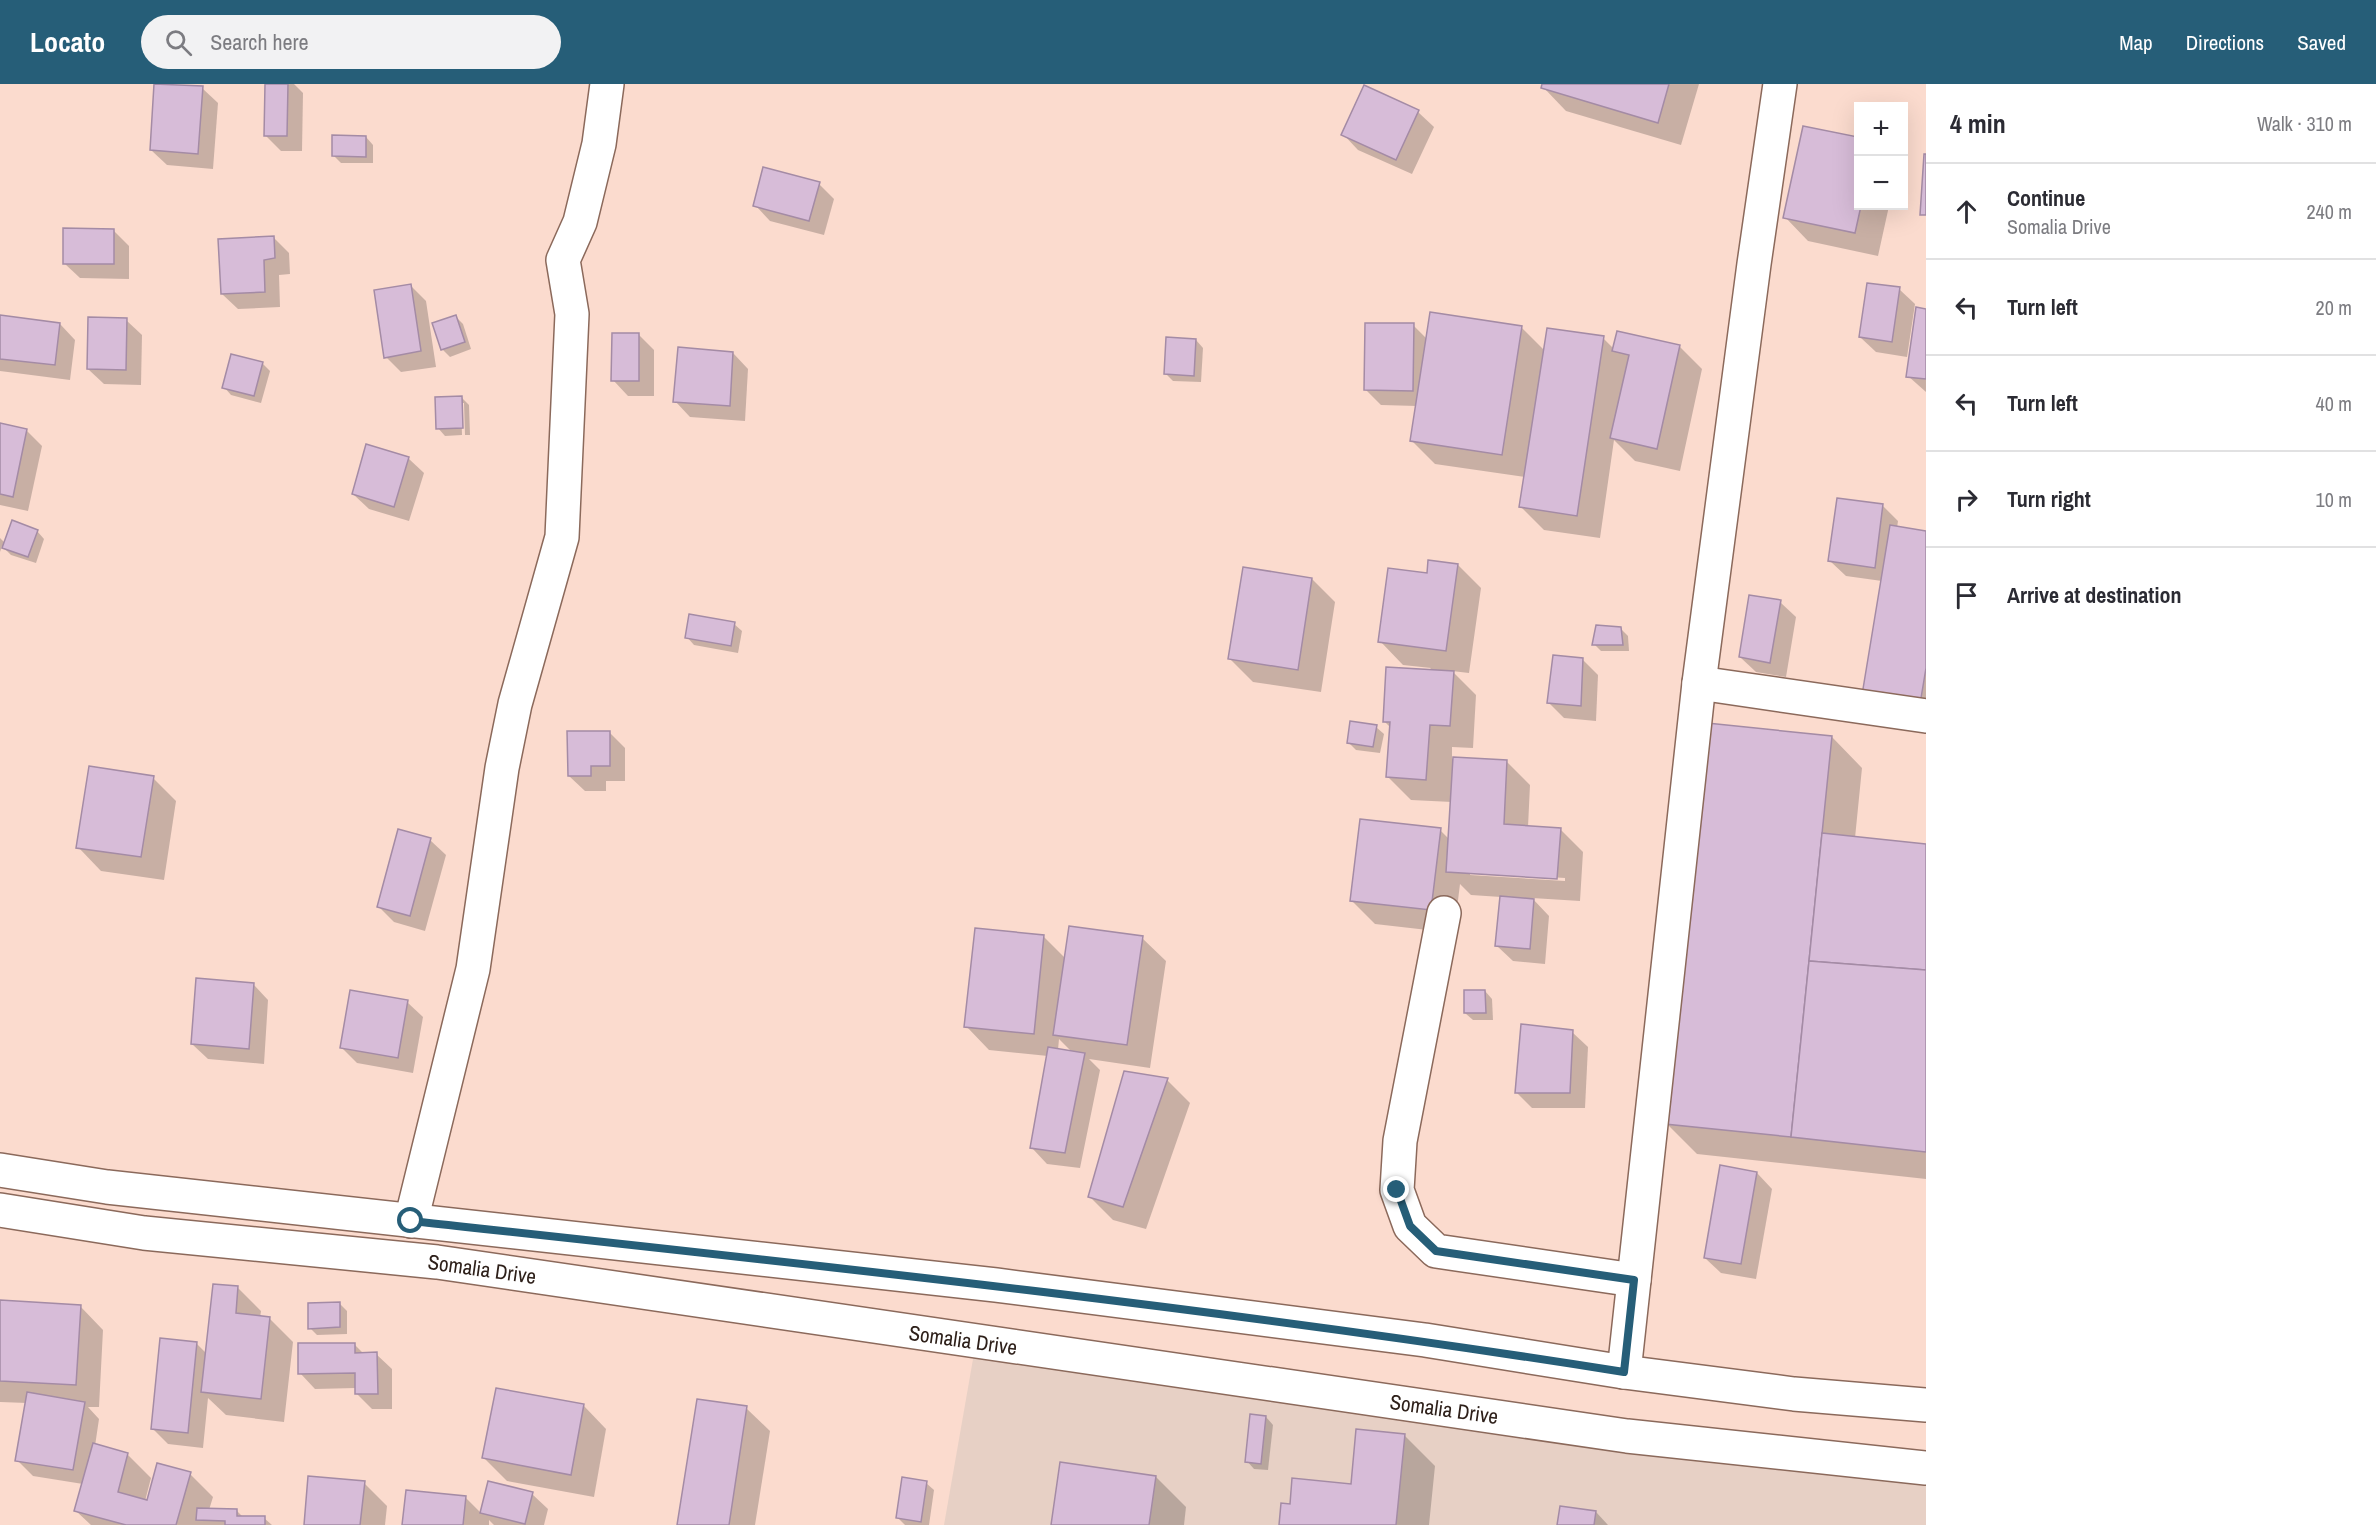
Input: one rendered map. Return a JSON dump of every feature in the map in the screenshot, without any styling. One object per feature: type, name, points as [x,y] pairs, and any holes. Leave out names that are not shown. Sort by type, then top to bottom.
[{"type":"main road","points":[[411,1221],[473,969],[502,768],[515,704],[562,537],[572,314],[563,260],[583,211],[599,144],[606,84]]},
{"type":"main road","points":[[1624,1372],[1699,684],[1780,84]]},
{"type":"main road","points":[[1699,684],[1926,716]]},
{"type":"main road","points":[[1444,913],[1400,1141],[1397,1190],[1410,1226],[1436,1251],[1634,1280]]},
{"type":"main road","name":"Somalia Drive","points":[[0,1170],[107,1187],[996,1285],[1425,1340],[1624,1372],[1794,1394],[1926,1405]]},
{"type":"main road","name":"Somalia Drive","points":[[0,1210],[144,1233],[437,1262],[1627,1436],[1926,1468]]},
{"type":"shaded area","points":[[976,1342],[1926,1471],[1926,1525],[944,1525]]},
{"type":"building","points":[[154,84],[203,86],[198,154],[150,150]]},
{"type":"building","points":[[265,84],[288,84],[287,136],[264,136]]},
{"type":"building","points":[[1542,84],[1669,84],[1658,123],[1541,88]]},
{"type":"building","points":[[1364,85],[1419,110],[1396,160],[1341,135]]},
{"type":"building","points":[[1803,126],[1854,136],[1854,210],[1860,210],[1855,233],[1783,218]]},
{"type":"building","points":[[332,135],[366,136],[366,157],[332,156]]},
{"type":"building","points":[[1924,154],[1926,154],[1926,215],[1920,215]]},
{"type":"building","points":[[763,167],[820,182],[809,221],[753,206]]},
{"type":"building","points":[[63,228],[114,229],[114,264],[63,264]]},
{"type":"building","points":[[274,236],[275,258],[264,260],[265,292],[221,294],[218,239]]},
{"type":"building","points":[[1867,283],[1900,287],[1892,342],[1859,337]]},
{"type":"building","points":[[411,284],[421,351],[384,358],[374,290]]},
{"type":"building","points":[[1916,307],[1926,309],[1926,379],[1906,377]]},
{"type":"building","points":[[1430,312],[1522,326],[1502,455],[1410,441]]},
{"type":"building","points":[[0,315],[60,323],[55,365],[0,359]]},
{"type":"building","points":[[456,315],[465,342],[441,350],[432,323]]},
{"type":"building","points":[[88,317],[127,318],[126,370],[87,369]]},
{"type":"building","points":[[1365,323],[1414,323],[1413,391],[1364,390]]},
{"type":"building","points":[[1547,328],[1604,336],[1577,516],[1519,507]]},
{"type":"building","points":[[1617,331],[1680,345],[1657,449],[1610,438],[1629,355],[1612,351]]},
{"type":"building","points":[[612,333],[639,333],[639,381],[611,381]]},
{"type":"building","points":[[1166,337],[1196,339],[1194,376],[1164,374]]},
{"type":"building","points":[[678,347],[733,352],[730,406],[673,402]]},
{"type":"building","points":[[231,354],[263,362],[254,396],[222,388]]},
{"type":"building","points":[[462,396],[463,428],[436,429],[435,397]]},
{"type":"building","points":[[0,423],[27,429],[13,497],[0,494]]},
{"type":"building","points":[[366,444],[409,457],[394,507],[352,494]]},
{"type":"building","points":[[1837,498],[1883,504],[1875,568],[1828,561]]},
{"type":"building","points":[[12,520],[38,530],[28,557],[2,548]]},
{"type":"building","points":[[1890,525],[1926,531],[1926,668],[1920,704],[1862,695]]},
{"type":"building","points":[[1428,560],[1458,564],[1446,651],[1378,642],[1388,568],[1427,573]]},
{"type":"building","points":[[1243,567],[1312,578],[1298,670],[1228,659]]},
{"type":"building","points":[[1749,595],[1781,600],[1770,663],[1739,657]]},
{"type":"building","points":[[689,614],[735,622],[731,646],[685,638]]},
{"type":"building","points":[[1596,625],[1621,627],[1623,645],[1592,645]]},
{"type":"building","points":[[1553,655],[1583,658],[1581,706],[1547,703]]},
{"type":"building","points":[[1386,667],[1454,671],[1450,726],[1430,725],[1426,780],[1386,777],[1390,722],[1383,722]]},
{"type":"building","points":[[1350,721],[1377,725],[1373,747],[1347,743]]},
{"type":"building","points":[[1707,723],[1832,736],[1791,1137],[1665,1124]]},
{"type":"building","points":[[567,731],[610,731],[610,766],[591,766],[591,776],[568,776]]},
{"type":"building","points":[[1453,757],[1507,760],[1504,824],[1561,828],[1557,879],[1446,872]]},
{"type":"building","points":[[89,766],[154,776],[141,857],[76,848]]},
{"type":"building","points":[[1360,819],[1441,828],[1431,910],[1350,901]]},
{"type":"building","points":[[398,829],[431,838],[410,916],[377,907]]},
{"type":"building","points":[[1822,833],[1926,844],[1926,970],[1809,961]]},
{"type":"building","points":[[1500,896],[1534,899],[1530,949],[1495,946]]},
{"type":"building","points":[[1069,926],[1143,936],[1127,1045],[1053,1035]]},
{"type":"building","points":[[975,928],[1044,935],[1034,1034],[964,1027]]},
{"type":"building","points":[[1809,961],[1926,970],[1926,1152],[1791,1137]]},
{"type":"building","points":[[196,978],[254,983],[249,1049],[191,1044]]},
{"type":"building","points":[[350,990],[408,1000],[398,1058],[340,1048]]},
{"type":"building","points":[[1464,990],[1485,990],[1486,1013],[1464,1013]]},
{"type":"building","points":[[1521,1024],[1573,1030],[1570,1093],[1515,1093]]},
{"type":"building","points":[[1048,1047],[1085,1053],[1065,1153],[1030,1148]]},
{"type":"building","points":[[1124,1071],[1168,1078],[1123,1207],[1088,1197]]},
{"type":"building","points":[[1720,1165],[1757,1172],[1741,1264],[1704,1258]]},
{"type":"building","points":[[213,1284],[238,1286],[236,1313],[270,1317],[261,1399],[201,1392]]},
{"type":"building","points":[[0,1300],[81,1305],[76,1385],[0,1381]]},
{"type":"building","points":[[340,1302],[340,1327],[308,1329],[308,1303]]},
{"type":"building","points":[[160,1338],[197,1342],[188,1433],[151,1429]]},
{"type":"building","points":[[298,1343],[355,1343],[355,1353],[377,1352],[378,1394],[355,1394],[355,1373],[298,1374]]},
{"type":"building","points":[[496,1388],[584,1404],[571,1475],[482,1458]]},
{"type":"building","points":[[27,1392],[85,1402],[73,1470],[15,1461]]},
{"type":"building","points":[[697,1399],[747,1406],[729,1525],[677,1525]]},
{"type":"building","points":[[1250,1414],[1266,1416],[1261,1464],[1245,1462]]},
{"type":"building","points":[[1356,1429],[1405,1434],[1396,1525],[1279,1525],[1281,1503],[1290,1504],[1292,1478],[1351,1484]]},
{"type":"building","points":[[93,1443],[128,1453],[118,1492],[147,1500],[157,1463],[191,1472],[176,1525],[126,1525],[74,1511]]},
{"type":"building","points":[[1060,1462],[1156,1476],[1149,1525],[1051,1525]]},
{"type":"building","points":[[308,1476],[365,1481],[360,1525],[304,1525]]},
{"type":"building","points":[[902,1477],[927,1481],[921,1522],[896,1518]]},
{"type":"building","points":[[488,1481],[533,1492],[525,1524],[480,1513]]},
{"type":"building","points":[[406,1490],[466,1496],[463,1525],[402,1525]]},
{"type":"building","points":[[1560,1506],[1596,1511],[1594,1525],[1557,1525]]},
{"type":"building","points":[[197,1508],[237,1509],[237,1516],[265,1516],[265,1525],[225,1525],[225,1521],[196,1520]]},
{"type":"route","points":[[411,1221],[996,1285],[1425,1340],[1624,1372],[1634,1280],[1436,1251],[1410,1226],[1397,1190]]}]
